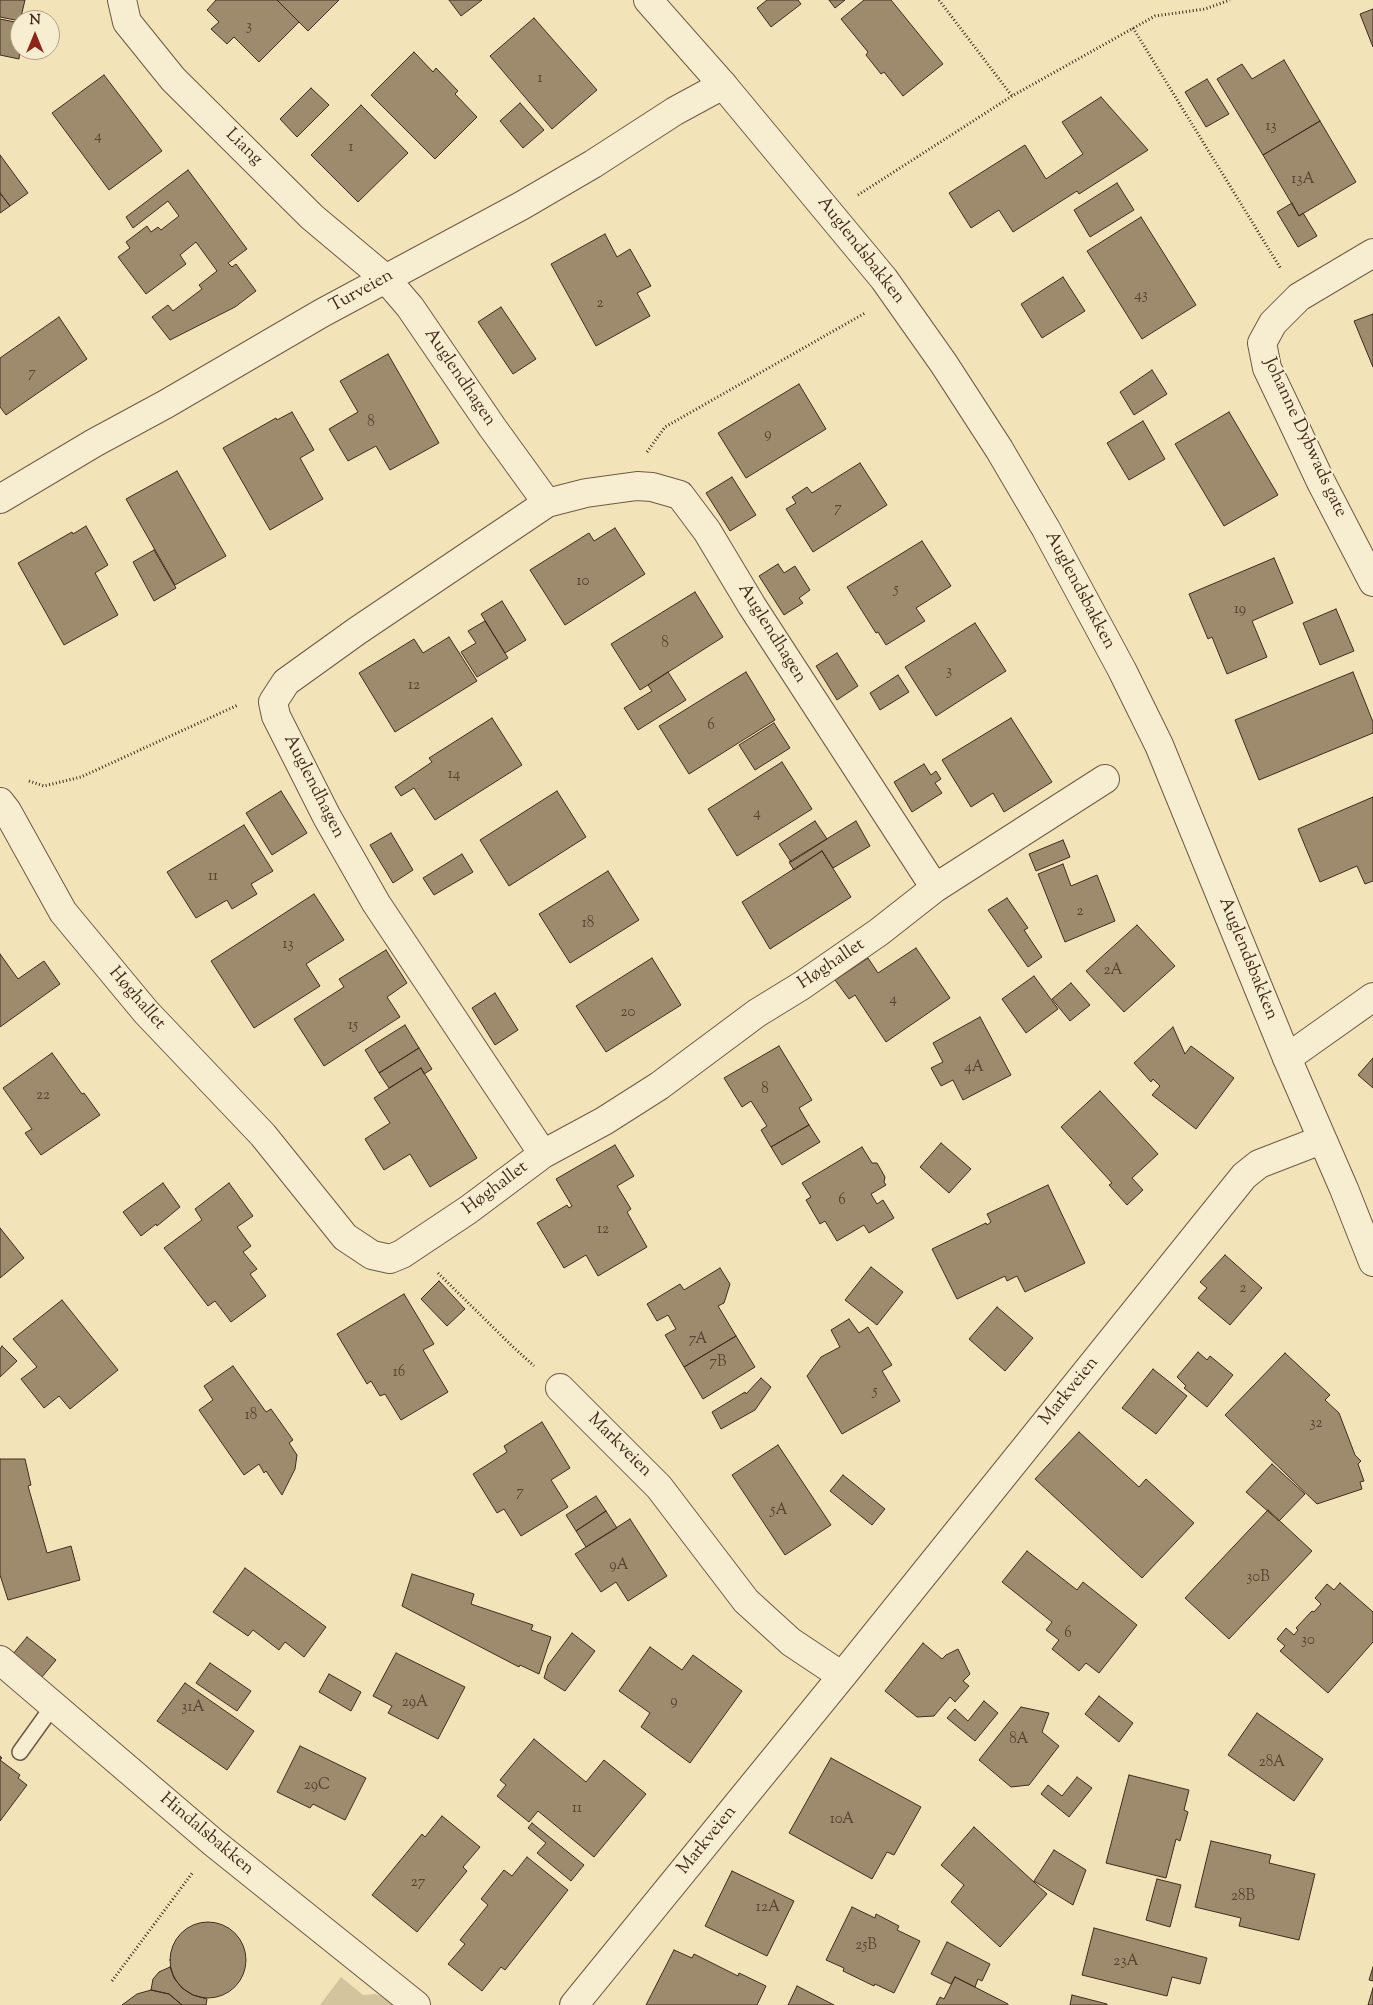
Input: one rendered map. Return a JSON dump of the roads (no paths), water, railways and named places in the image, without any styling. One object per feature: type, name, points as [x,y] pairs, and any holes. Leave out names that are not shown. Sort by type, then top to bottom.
[{"type":"street","name":"Liang","points":[[122,0],[127,22],[173,79],[312,217],[386,279]]},
{"type":"street","name":"Auglendsbakken","points":[[648,0],[723,84],[884,279],[944,364],[999,449],[1046,529],[1114,654],[1159,745],[1373,1262]]},
{"type":"street","name":"Turveien","points":[[0,499],[94,443],[386,279],[521,206],[593,164],[675,111],[723,84]]},
{"type":"street","name":"Johanne Dybwads gate","points":[[1373,253],[1299,297],[1273,323],[1262,343],[1267,368],[1321,482],[1373,582]]},
{"type":"street","name":"Auglendhagen","points":[[386,279],[410,307],[547,504]]},
{"type":"street","name":"Auglendhagen","points":[[544,1154],[376,903],[326,817],[276,716],[273,702],[286,682],[357,631],[547,504],[586,493],[622,487],[652,487],[680,496],[708,531],[778,647],[935,888]]},
{"type":"street","name":"Høghallet","points":[[0,802],[7,811],[63,912],[157,1025],[263,1135],[344,1237],[372,1255],[390,1259],[413,1247],[468,1210],[544,1154],[604,1121],[659,1086],[757,1013],[801,986],[879,932],[935,888],[1105,778]]},
{"type":"street","points":[[1287,1058],[1373,997]]},
{"type":"street","name":"Markveien","points":[[574,2005],[842,1676],[1244,1176],[1259,1164],[1321,1140]]},
{"type":"street","name":"Markveien","points":[[560,1388],[659,1486],[746,1601],[791,1642],[842,1676]]},
{"type":"street","name":"Hindalsbakken","points":[[0,1660],[214,1843],[416,2005]]},
{"type":"lane","points":[[20,1752],[53,1706]]}]
